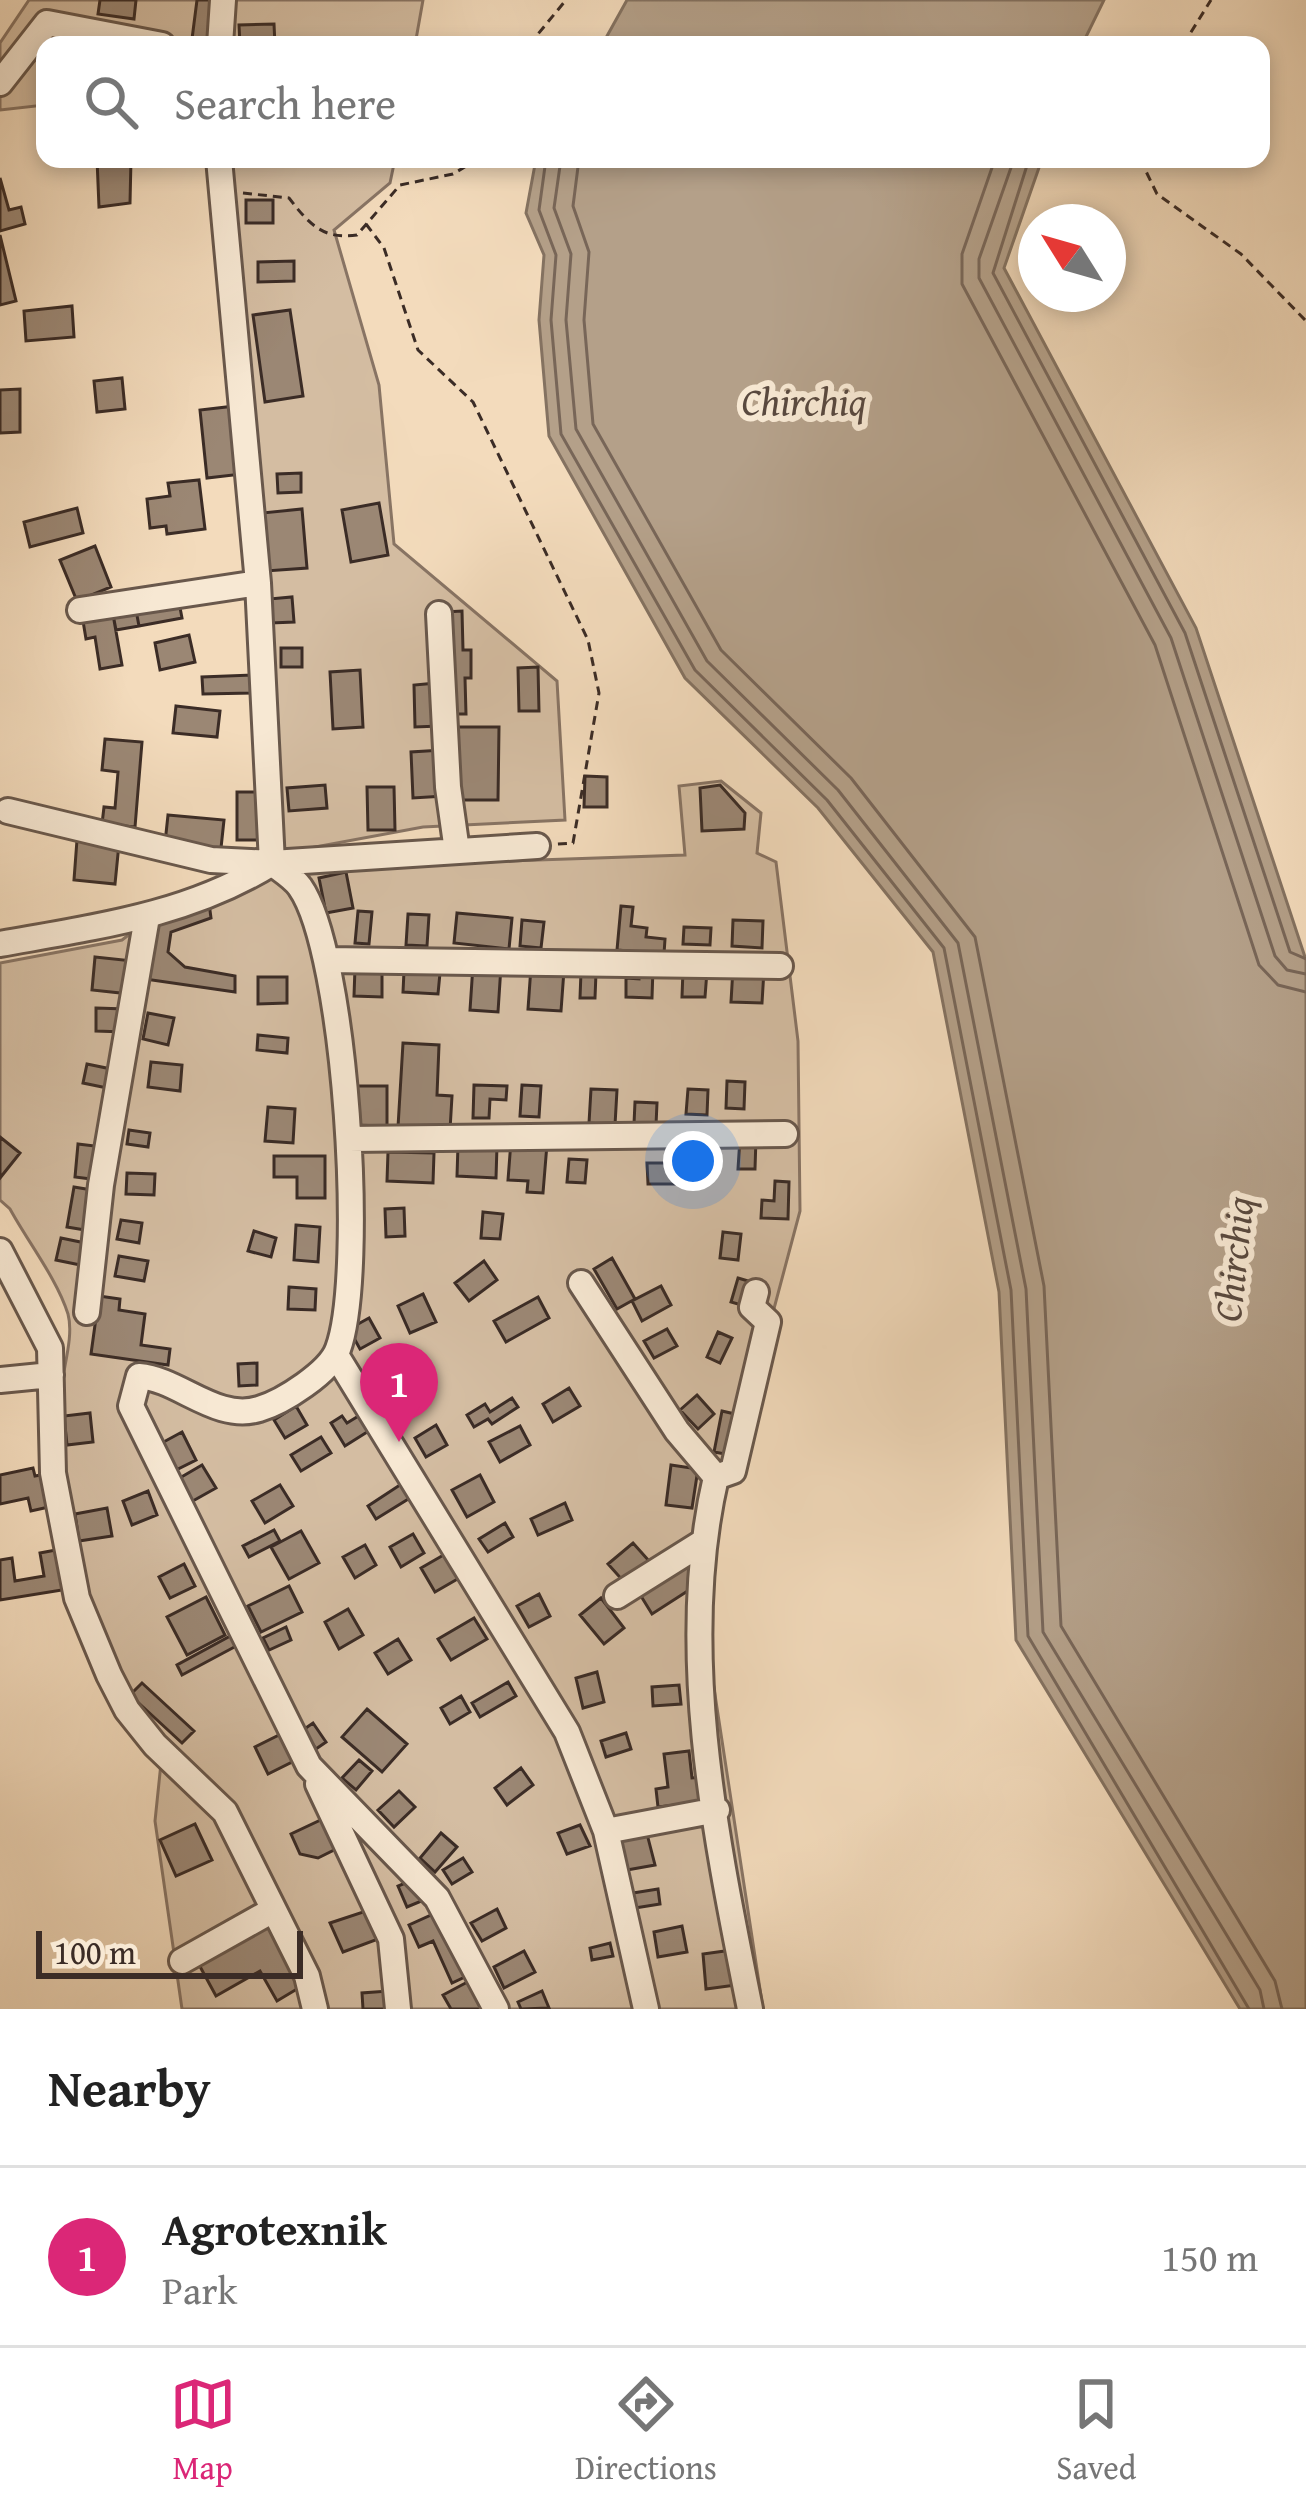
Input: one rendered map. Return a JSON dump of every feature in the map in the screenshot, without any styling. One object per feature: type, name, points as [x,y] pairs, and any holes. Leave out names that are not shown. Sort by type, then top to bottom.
[{"type":"street","points":[[221,36],[223,0]]},
{"type":"street","points":[[0,83],[46,22],[117,36]]},
{"type":"street","points":[[219,168],[258,583],[272,863],[301,887],[327,960],[349,1139],[348,1312],[337,1355],[261,1409],[238,1412],[199,1400],[160,1378],[139,1376],[130,1406],[392,1939],[398,2009]]},
{"type":"street","points":[[80,610],[258,583]]},
{"type":"street","points":[[439,614],[448,787],[457,851]]},
{"type":"street","points":[[8,811],[211,860],[272,863],[537,846]]},
{"type":"street","points":[[0,944],[147,917],[206,898],[272,863]]},
{"type":"street","points":[[87,1312],[101,1185],[147,917]]},
{"type":"street","points":[[327,960],[780,966]]},
{"type":"street","points":[[349,1139],[785,1134]]},
{"type":"street","points":[[0,1251],[50,1348],[53,1473],[77,1598],[100,1656],[127,1710],[225,1812],[308,1976],[316,2009]]},
{"type":"street","points":[[581,1283],[676,1431],[716,1477]]},
{"type":"street","points":[[716,1477],[734,1471],[769,1322],[752,1307],[756,1292]]},
{"type":"street","points":[[337,1355],[567,1732],[606,1831],[646,2009]]},
{"type":"street","points":[[0,1380],[51,1375]]},
{"type":"street","points":[[716,1477],[700,1544],[703,1690],[717,1810],[750,2009]]},
{"type":"street","points":[[617,1596],[700,1544]]},
{"type":"street","points":[[309,1766],[437,1898],[496,2009]]},
{"type":"street","points":[[606,1831],[717,1810]]},
{"type":"street","points":[[182,1960],[274,1910]]},
{"type":"path","points":[[536,36],[566,0]]},
{"type":"path","points":[[1189,36],[1211,0]]},
{"type":"path","points":[[220,190],[289,198],[321,233],[338,238],[358,235],[400,185],[463,168]]},
{"type":"path","points":[[1144,168],[1157,194],[1241,254],[1306,321]]},
{"type":"path","points":[[366,224],[384,248],[418,350],[473,402],[588,640],[599,693],[573,843],[537,846]]},
{"type":"shaded area","points":[[29,0],[423,0],[417,36],[36,36],[36,106],[0,110],[0,43]]},
{"type":"shaded area","points":[[231,168],[393,168],[390,183],[334,230],[379,385],[394,544],[557,681],[565,820],[423,827],[283,853]]},
{"type":"shaded area","points":[[721,781],[761,813],[757,853],[776,862],[798,1041],[800,1211],[699,1590],[763,2009],[182,2009],[155,1821],[163,1744],[116,1664],[75,1541],[60,1406],[70,1335],[68,1314],[42,1261],[0,1200],[0,963],[122,940],[153,916],[306,868],[685,855],[679,786]]},
{"type":"water","points":[[627,0],[1104,0],[1086,36],[607,36]]},
{"type":"water","name":"Chirchiq","points":[[534,168],[1039,168],[1026,204],[1018,204],[1018,228],[1004,268],[1018,294],[1018,312],[1027,312],[1196,628],[1306,960],[1306,2009],[1240,2009],[1016,1640],[999,1292],[933,952],[818,808],[685,678],[549,436],[539,320],[544,255],[526,213]]},
{"type":"building","points":[[100,0],[136,0],[134,19],[98,14]]},
{"type":"building","points":[[197,0],[219,0],[215,36],[192,36]]},
{"type":"building","points":[[274,24],[275,36],[240,36],[239,25]]},
{"type":"building","points":[[97,168],[131,168],[130,203],[99,207]]},
{"type":"building","points":[[0,178],[9,210],[21,207],[25,224],[0,231]]},
{"type":"building","points":[[246,200],[273,200],[273,223],[246,223]]},
{"type":"building","points":[[0,235],[16,301],[0,305]]},
{"type":"building","points":[[294,261],[294,281],[258,282],[258,262]]},
{"type":"building","points":[[72,306],[74,337],[26,341],[24,311]]},
{"type":"building","points":[[290,310],[303,396],[265,402],[253,315]]},
{"type":"building","points":[[122,378],[125,409],[97,412],[94,381]]},
{"type":"building","points":[[20,389],[20,432],[0,433],[0,390]]},
{"type":"building","points":[[235,406],[242,474],[207,478],[200,410]]},
{"type":"building","points":[[301,473],[301,492],[278,493],[277,474]]},
{"type":"building","points":[[199,480],[205,529],[167,534],[166,526],[150,528],[147,499],[170,496],[168,483]]},
{"type":"building","points":[[379,503],[388,555],[351,562],[342,510]]},
{"type":"building","points":[[77,508],[83,533],[30,547],[24,522]]},
{"type":"building","points":[[302,509],[307,568],[266,571],[262,513]]},
{"type":"building","points":[[95,546],[111,587],[77,601],[60,560]]},
{"type":"building","points":[[178,597],[182,618],[139,626],[135,605]]},
{"type":"building","points":[[292,597],[294,622],[271,623],[269,599]]},
{"type":"building","points":[[135,605],[139,626],[116,630],[112,609]]},
{"type":"building","points":[[112,609],[122,665],[100,669],[95,637],[86,639],[82,615]]},
{"type":"building","points":[[462,611],[463,650],[471,650],[471,678],[465,678],[466,714],[448,714],[445,612]]},
{"type":"building","points":[[189,635],[195,662],[160,670],[155,643]]},
{"type":"building","points":[[281,648],[302,648],[302,667],[281,667]]},
{"type":"building","points":[[538,667],[539,711],[519,711],[518,668]]},
{"type":"building","points":[[360,670],[363,727],[333,729],[330,672]]},
{"type":"building","points":[[252,675],[252,693],[203,694],[202,677]]},
{"type":"building","points":[[437,683],[439,726],[415,727],[414,685]]},
{"type":"building","points":[[176,706],[220,711],[217,737],[173,733]]},
{"type":"building","points":[[455,727],[499,727],[498,800],[455,800]]},
{"type":"building","points":[[105,739],[142,742],[135,827],[102,824],[104,807],[115,808],[118,772],[102,770]]},
{"type":"building","points":[[442,750],[444,796],[413,798],[411,752]]},
{"type":"building","points":[[585,776],[607,777],[607,807],[584,807]]},
{"type":"building","points":[[325,785],[327,808],[289,811],[287,788]]},
{"type":"building","points":[[720,785],[745,813],[744,829],[702,831],[700,788]]},
{"type":"building","points":[[367,787],[394,787],[395,830],[368,830]]},
{"type":"building","points":[[237,792],[259,792],[258,840],[237,840]]},
{"type":"building","points":[[168,815],[224,820],[221,848],[165,843]]},
{"type":"building","points":[[77,840],[119,844],[115,884],[74,880]]},
{"type":"building","points":[[346,872],[353,908],[326,913],[319,878]]},
{"type":"building","points":[[209,903],[211,918],[171,932],[168,952],[185,967],[235,976],[235,992],[145,979],[154,916]]},
{"type":"building","points":[[621,906],[633,907],[631,926],[647,928],[646,937],[665,939],[664,954],[617,950]]},
{"type":"building","points":[[358,911],[372,912],[369,944],[355,943]]},
{"type":"building","points":[[457,913],[512,918],[509,949],[454,943]]},
{"type":"building","points":[[408,914],[429,915],[427,946],[406,945]]},
{"type":"building","points":[[522,920],[544,922],[541,948],[520,946]]},
{"type":"building","points":[[733,920],[763,921],[762,948],[732,946]]},
{"type":"building","points":[[684,927],[711,928],[710,945],[683,944]]},
{"type":"building","points":[[95,957],[133,961],[130,994],[92,990]]},
{"type":"building","points":[[473,965],[501,966],[498,1012],[470,1010]]},
{"type":"building","points":[[531,967],[564,970],[561,1011],[528,1009]]},
{"type":"building","points":[[639,967],[653,968],[652,998],[626,997],[626,978],[639,979]]},
{"type":"building","points":[[355,968],[382,968],[382,997],[354,996]]},
{"type":"building","points":[[733,968],[764,970],[762,1003],[731,1002]]},
{"type":"building","points":[[683,970],[707,971],[705,997],[682,997]]},
{"type":"building","points":[[404,971],[440,973],[438,994],[403,992]]},
{"type":"building","points":[[581,972],[596,973],[595,998],[580,998]]},
{"type":"building","points":[[258,977],[287,977],[287,1003],[258,1004]]},
{"type":"building","points":[[96,1008],[125,1009],[124,1032],[96,1031]]},
{"type":"building","points":[[148,1013],[174,1018],[168,1045],[143,1039]]},
{"type":"building","points":[[258,1035],[288,1038],[287,1053],[257,1050]]},
{"type":"building","points":[[403,1043],[439,1045],[437,1095],[452,1096],[450,1130],[398,1127]]},
{"type":"building","points":[[151,1062],[182,1065],[180,1091],[148,1087]]},
{"type":"building","points":[[87,1064],[111,1069],[107,1088],[83,1083]]},
{"type":"building","points":[[727,1081],[745,1082],[744,1109],[726,1108]]},
{"type":"building","points":[[474,1085],[507,1086],[506,1100],[490,1099],[489,1118],[473,1118]]},
{"type":"building","points":[[522,1085],[541,1086],[539,1117],[520,1116]]},
{"type":"building","points":[[350,1086],[387,1086],[387,1126],[350,1125]]},
{"type":"building","points":[[591,1089],[617,1090],[615,1125],[589,1123]]},
{"type":"building","points":[[688,1089],[708,1090],[707,1115],[686,1114]]},
{"type":"building","points":[[635,1102],[657,1103],[656,1125],[634,1124]]},
{"type":"building","points":[[268,1107],[295,1109],[293,1143],[265,1141]]},
{"type":"building","points":[[129,1130],[150,1133],[148,1147],[127,1144]]},
{"type":"building","points":[[0,1137],[20,1153],[0,1178]]},
{"type":"building","points":[[691,1137],[715,1139],[712,1174],[688,1172]]},
{"type":"building","points":[[740,1138],[756,1138],[755,1169],[738,1169]]},
{"type":"building","points":[[511,1141],[547,1144],[543,1193],[527,1192],[528,1181],[508,1180]]},
{"type":"building","points":[[78,1144],[103,1147],[99,1180],[75,1177]]},
{"type":"building","points":[[458,1145],[497,1146],[496,1178],[457,1176]]},
{"type":"building","points":[[388,1152],[434,1153],[433,1183],[387,1181]]},
{"type":"building","points":[[274,1156],[325,1156],[325,1198],[297,1198],[297,1177],[274,1177]]},
{"type":"building","points":[[569,1159],[587,1160],[585,1183],[567,1182]]},
{"type":"building","points":[[647,1163],[676,1163],[677,1184],[648,1184]]},
{"type":"building","points":[[127,1173],[155,1174],[154,1195],[126,1194]]},
{"type":"building","points":[[775,1181],[789,1182],[788,1219],[761,1218],[762,1200],[774,1201]]},
{"type":"building","points":[[74,1187],[98,1191],[91,1231],[67,1227]]},
{"type":"building","points":[[404,1208],[405,1236],[386,1237],[385,1209]]},
{"type":"building","points":[[483,1212],[503,1214],[500,1239],[481,1238]]},
{"type":"building","points":[[121,1220],[142,1223],[139,1243],[117,1239]]},
{"type":"building","points":[[296,1225],[320,1227],[318,1262],[294,1260]]},
{"type":"building","points":[[254,1231],[276,1238],[271,1257],[248,1251]]},
{"type":"building","points":[[723,1232],[741,1234],[738,1260],[720,1258]]},
{"type":"building","points":[[61,1238],[90,1244],[85,1266],[56,1260]]},
{"type":"building","points":[[119,1256],[148,1261],[144,1281],[115,1276]]},
{"type":"building","points":[[612,1258],[635,1299],[617,1309],[594,1269]]},
{"type":"building","points":[[484,1261],[497,1280],[469,1301],[455,1283]]},
{"type":"building","points":[[738,1278],[755,1283],[748,1307],[731,1302]]},
{"type":"building","points":[[661,1286],[671,1305],[642,1321],[632,1301]]},
{"type":"building","points":[[289,1287],[316,1289],[315,1310],[288,1309]]},
{"type":"building","points":[[423,1294],[436,1322],[410,1333],[398,1306]]},
{"type":"building","points":[[99,1296],[120,1299],[119,1310],[145,1314],[141,1345],[170,1349],[168,1365],[91,1354]]},
{"type":"building","points":[[538,1297],[549,1318],[506,1342],[494,1321]]},
{"type":"building","points":[[369,1318],[380,1338],[360,1349],[349,1329]]},
{"type":"building","points":[[667,1329],[677,1346],[654,1358],[644,1341]]},
{"type":"building","points":[[718,1332],[732,1338],[720,1363],[707,1357]]},
{"type":"building","points":[[257,1363],[257,1385],[239,1386],[238,1364]]},
{"type":"building","points":[[569,1388],[580,1406],[553,1422],[543,1404]]},
{"type":"building","points":[[697,1395],[714,1414],[698,1429],[680,1410]]},
{"type":"building","points":[[512,1398],[518,1407],[492,1424],[488,1419],[474,1427],[467,1415],[485,1404],[490,1412]]},
{"type":"building","points":[[296,1406],[307,1425],[285,1438],[274,1420]]},
{"type":"building","points":[[722,1411],[739,1415],[731,1455],[714,1452]]},
{"type":"building","points":[[365,1412],[375,1427],[345,1446],[331,1423],[342,1416],[347,1423]]},
{"type":"building","points":[[90,1413],[93,1442],[67,1445],[64,1416]]},
{"type":"building","points":[[436,1425],[447,1445],[426,1457],[415,1438]]},
{"type":"building","points":[[520,1426],[530,1445],[500,1462],[489,1442]]},
{"type":"building","points":[[182,1432],[196,1460],[172,1472],[158,1445]]},
{"type":"building","points":[[321,1437],[331,1453],[301,1471],[291,1455]]},
{"type":"building","points":[[202,1465],[216,1488],[191,1502],[178,1479]]},
{"type":"building","points":[[671,1465],[698,1469],[692,1508],[666,1505]]},
{"type":"building","points":[[33,1468],[35,1476],[46,1474],[53,1506],[31,1511],[28,1498],[0,1504],[0,1475]]},
{"type":"building","points":[[480,1475],[494,1502],[467,1517],[452,1490]]},
{"type":"building","points":[[409,1479],[418,1493],[376,1519],[368,1506]]},
{"type":"building","points":[[280,1485],[293,1506],[265,1523],[252,1501]]},
{"type":"building","points":[[148,1491],[157,1515],[132,1525],[123,1501]]},
{"type":"building","points":[[565,1503],[572,1520],[538,1535],[531,1519]]},
{"type":"building","points":[[107,1508],[112,1536],[79,1541],[75,1514]]},
{"type":"building","points":[[505,1523],[513,1537],[488,1552],[479,1539]]},
{"type":"building","points":[[274,1530],[280,1541],[249,1557],[243,1546]]},
{"type":"building","points":[[301,1531],[319,1563],[289,1579],[271,1547]]},
{"type":"building","points":[[413,1534],[424,1553],[401,1567],[390,1547]]},
{"type":"building","points":[[633,1543],[650,1562],[625,1583],[608,1564]]},
{"type":"building","points":[[365,1545],[376,1565],[355,1578],[343,1557]]},
{"type":"building","points":[[61,1549],[68,1589],[0,1600],[0,1560],[12,1558],[15,1581],[44,1576],[40,1553]]},
{"type":"building","points":[[447,1553],[461,1577],[435,1592],[421,1568]]},
{"type":"building","points":[[683,1557],[700,1583],[652,1614],[636,1588]]},
{"type":"building","points":[[184,1564],[195,1586],[170,1598],[159,1577]]},
{"type":"building","points":[[289,1586],[302,1612],[261,1632],[248,1606]]},
{"type":"building","points":[[539,1594],[550,1616],[529,1627],[517,1606]]},
{"type":"building","points":[[206,1597],[225,1635],[187,1655],[167,1617]]},
{"type":"building","points":[[601,1598],[624,1628],[604,1644],[580,1615]]},
{"type":"building","points":[[348,1609],[363,1635],[339,1649],[325,1622]]},
{"type":"building","points":[[474,1618],[487,1639],[451,1660],[438,1639]]},
{"type":"building","points":[[286,1627],[291,1640],[269,1650],[263,1638]]},
{"type":"building","points":[[234,1634],[240,1644],[182,1675],[177,1665]]},
{"type":"building","points":[[398,1639],[411,1660],[388,1674],[375,1653]]},
{"type":"building","points":[[597,1672],[604,1702],[583,1708],[576,1678]]},
{"type":"building","points":[[508,1682],[516,1696],[480,1717],[472,1703]]},
{"type":"building","points":[[142,1683],[194,1731],[182,1743],[130,1695]]},
{"type":"building","points":[[679,1685],[681,1704],[653,1706],[652,1687]]},
{"type":"building","points":[[461,1696],[470,1712],[450,1724],[441,1708]]},
{"type":"building","points":[[367,1709],[407,1744],[382,1772],[342,1737]]},
{"type":"building","points":[[313,1723],[326,1742],[316,1749],[303,1730]]},
{"type":"building","points":[[626,1733],[631,1749],[606,1757],[601,1741]]},
{"type":"building","points":[[281,1734],[294,1761],[268,1774],[255,1747]]},
{"type":"building","points":[[689,1751],[692,1778],[706,1777],[709,1801],[658,1807],[656,1789],[668,1787],[664,1754]]},
{"type":"building","points":[[359,1760],[372,1771],[356,1790],[342,1778]]},
{"type":"building","points":[[521,1768],[533,1785],[507,1805],[495,1788]]},
{"type":"building","points":[[399,1791],[415,1807],[394,1827],[378,1810]]},
{"type":"building","points":[[327,1817],[340,1847],[318,1858],[300,1854],[291,1834]]},
{"type":"building","points":[[195,1824],[212,1860],[176,1876],[160,1840]]},
{"type":"building","points":[[580,1825],[590,1846],[567,1854],[558,1833]]},
{"type":"building","points":[[441,1833],[457,1847],[435,1872],[420,1858]]},
{"type":"building","points":[[647,1834],[655,1865],[627,1870],[621,1839]]},
{"type":"building","points":[[463,1858],[472,1872],[452,1884],[443,1870]]},
{"type":"building","points":[[415,1879],[424,1900],[407,1907],[398,1886]]},
{"type":"building","points":[[658,1889],[660,1904],[635,1908],[633,1893]]},
{"type":"building","points":[[497,1909],[506,1928],[482,1941],[471,1923]]},
{"type":"building","points":[[369,1910],[381,1938],[343,1952],[330,1923]]},
{"type":"building","points":[[440,1911],[469,1975],[452,1983],[433,1941],[419,1947],[409,1925]]},
{"type":"building","points":[[267,1922],[302,1986],[277,2001],[260,1971],[216,1996],[197,1961]]},
{"type":"building","points":[[682,1926],[687,1952],[658,1957],[654,1932]]},
{"type":"building","points":[[610,1943],[613,1956],[592,1960],[590,1948]]},
{"type":"building","points":[[732,1950],[736,1985],[706,1989],[703,1954]]},
{"type":"building","points":[[524,1951],[535,1972],[504,1988],[494,1967]]},
{"type":"building","points":[[475,1978],[491,2009],[451,2009],[443,1995]]},
{"type":"building","points":[[388,1991],[389,2009],[363,2009],[362,1993]]},
{"type":"building","points":[[542,1991],[549,2008],[521,2009],[518,2002]]},
{"type":"place","name":"Agrotexnik","points":[[399,1442]]}]
